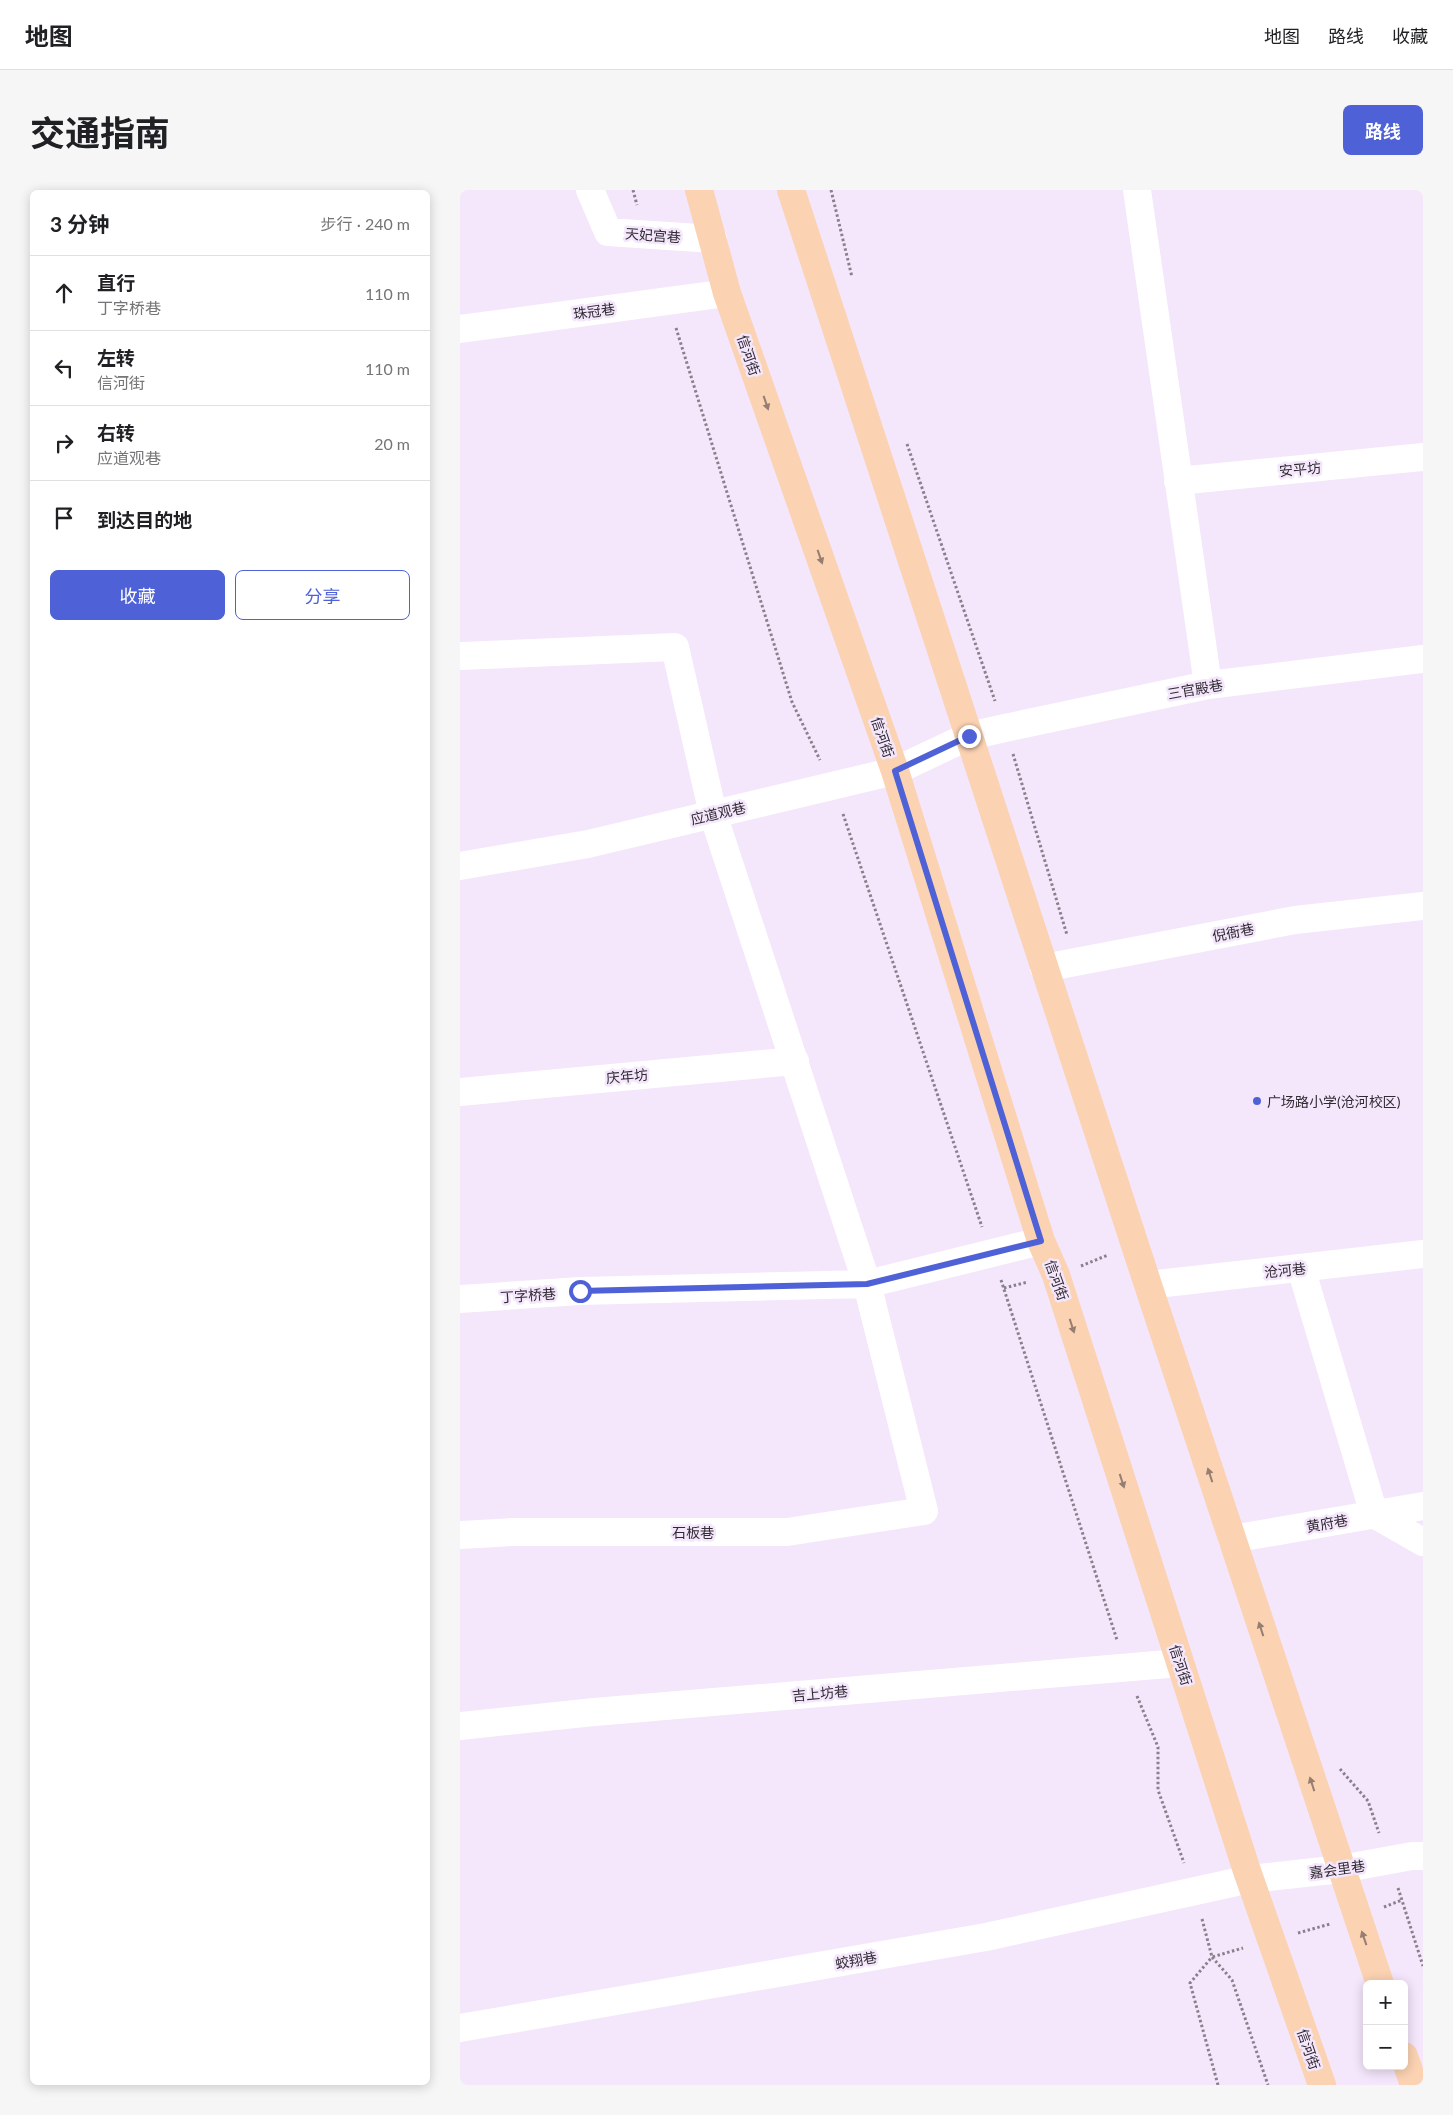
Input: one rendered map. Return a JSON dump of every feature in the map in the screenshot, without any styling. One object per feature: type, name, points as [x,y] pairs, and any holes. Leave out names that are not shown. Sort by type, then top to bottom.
[{"type":"main road","name":"信河街","points":[[698,190],[727,293],[895,771],[1041,1241],[1056,1275],[1250,1879],[1322,2085]]},
{"type":"main road","points":[[791,190],[1148,1285],[1379,1980]]},
{"type":"main road","points":[[1408,2068],[1414,2085]]},
{"type":"street","name":"天妃宫巷","points":[[590,190],[608,232],[713,239]]},
{"type":"street","points":[[1137,190],[1208,685]]},
{"type":"street","name":"珠冠巷","points":[[460,330],[727,293]]},
{"type":"street","name":"安平坊","points":[[1178,481],[1423,457]]},
{"type":"street","points":[[460,656],[675,647],[713,814],[867,1284]]},
{"type":"street","name":"三官殿巷","points":[[969,736],[1208,685],[1423,660]]},
{"type":"street","name":"应道观巷","points":[[460,866],[588,844],[895,771],[969,736]]},
{"type":"street","name":"倪衙巷","points":[[1044,968],[1295,920],[1423,906]]},
{"type":"street","name":"庆年坊","points":[[460,1092],[794,1061]]},
{"type":"street","name":"丁字桥巷","points":[[460,1299],[580,1291],[867,1284],[1041,1241]]},
{"type":"street","name":"沧河巷","points":[[1148,1285],[1423,1254]]},
{"type":"street","points":[[1301,1268],[1374,1514],[1423,1542]]},
{"type":"street","name":"石板巷","points":[[460,1535],[513,1532],[787,1532],[924,1511],[867,1284]]},
{"type":"street","name":"黄府巷","points":[[1232,1539],[1423,1506]]},
{"type":"street","name":"吉上坊巷","points":[[460,1726],[613,1710],[1180,1663]]},
{"type":"street","name":"嘉会里巷","points":[[1250,1879],[1341,1869],[1419,1849]]},
{"type":"street","name":"蛟翔巷","points":[[460,2028],[986,1937],[1250,1879]]},
{"type":"path","points":[[633,190],[647,235]]},
{"type":"path","points":[[668,301],[792,702],[833,785],[904,990],[990,1253],[1004,1288],[1126,1668],[1158,1747],[1158,1790],[1194,1891],[1212,1957],[1232,1980],[1268,2085]]},
{"type":"path","points":[[1218,2085],[1190,1983],[1212,1957],[1357,1916],[1402,1900]]},
{"type":"place","name":"广场路小学(沧河校区)","points":[[1257,1101]]},
{"type":"route","points":[[580,1291],[867,1284],[1041,1241],[895,771],[969,736]]}]
